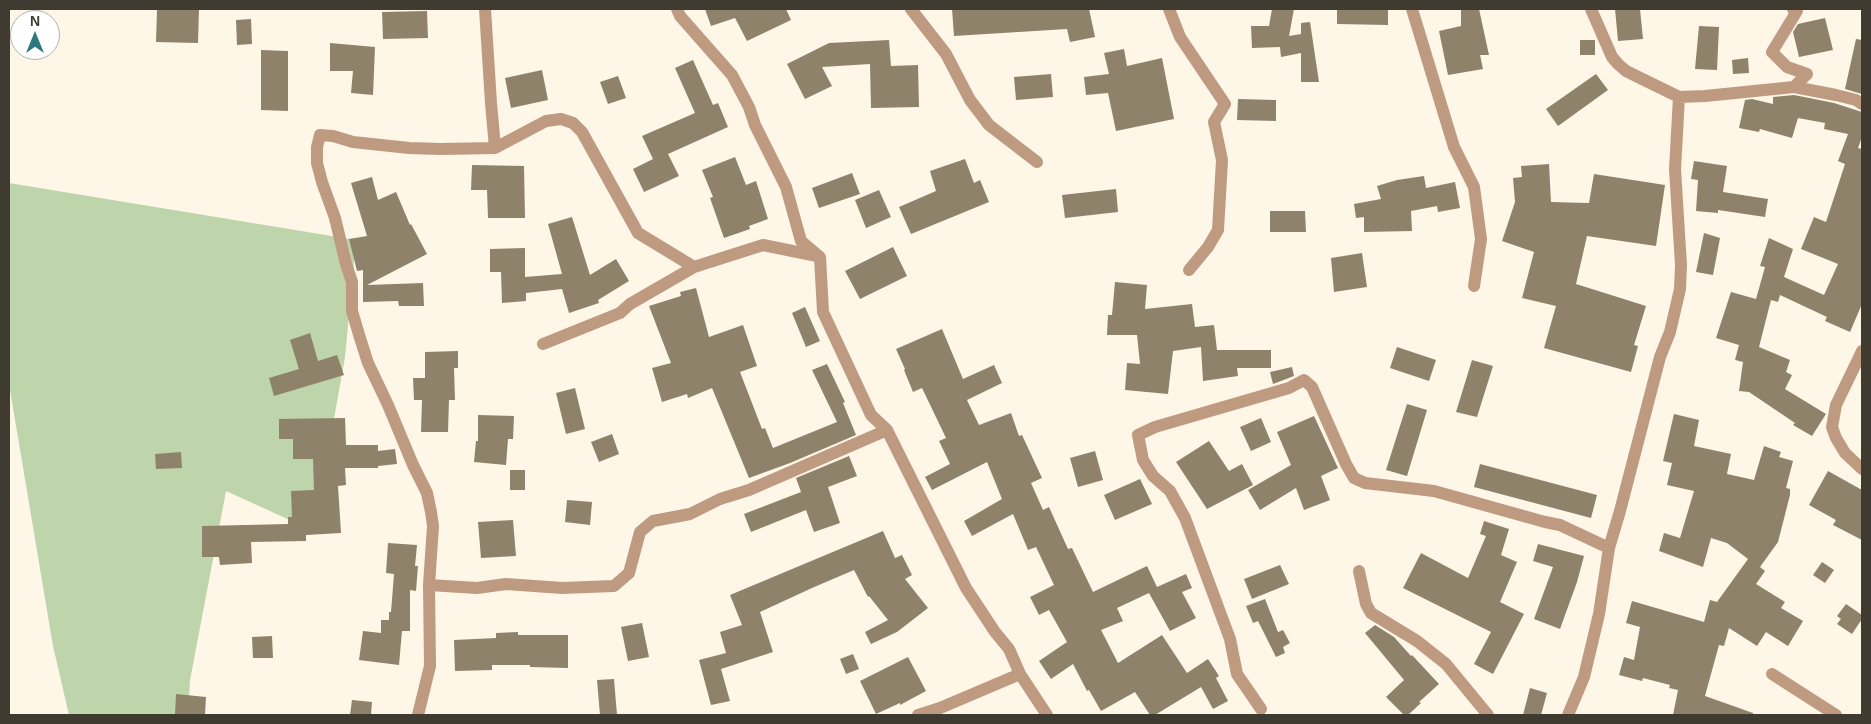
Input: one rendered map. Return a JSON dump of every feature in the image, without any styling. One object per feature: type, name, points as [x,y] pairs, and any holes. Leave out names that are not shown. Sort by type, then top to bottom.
[{"type":"street","points":[[486,9],[496,148]]},
{"type":"street","points":[[677,9],[680,16],[732,75],[749,107],[755,126],[786,187],[802,241],[820,257],[823,312],[871,416],[887,430],[966,588],[994,632],[1009,649],[1020,674],[1047,715]]},
{"type":"street","points":[[912,9],[946,54],[970,100],[989,125],[1037,162]]},
{"type":"street","points":[[1169,9],[1180,38],[1225,104],[1214,122],[1222,167],[1218,230],[1208,247],[1189,270]]},
{"type":"street","points":[[1412,9],[1454,147],[1474,187],[1481,239],[1474,286]]},
{"type":"street","points":[[1591,9],[1612,57],[1618,64],[1626,71],[1679,97],[1794,87],[1836,95],[1856,100],[1862,104]]},
{"type":"street","points":[[1793,9],[1797,11],[1793,20],[1772,52],[1787,67],[1807,74],[1794,87]]},
{"type":"street","points":[[1568,715],[1584,677],[1598,614],[1609,548],[1660,357],[1670,332],[1680,289],[1681,265],[1675,169],[1679,97]]},
{"type":"street","points":[[418,715],[430,666],[429,585],[433,526],[427,493],[368,363],[352,311],[352,282],[335,218],[317,163],[317,147],[320,135],[333,136],[353,142],[409,148],[496,148],[546,121],[561,119],[573,123],[582,132],[638,233],[694,267]]},
{"type":"street","points":[[543,344],[620,313],[630,304],[694,267],[763,245],[820,257]]},
{"type":"street","points":[[1862,351],[1836,405],[1832,427],[1845,453],[1862,469]]},
{"type":"street","points":[[1248,715],[1262,712],[1237,674],[1230,639],[1184,518],[1170,491],[1153,476],[1143,460],[1138,435],[1155,427],[1289,388],[1304,380],[1312,387],[1354,478],[1364,483],[1434,491],[1560,525],[1609,548]]},
{"type":"street","points":[[429,585],[477,588],[506,584],[562,588],[614,586],[629,573],[640,532],[653,521],[690,514],[720,499],[749,490],[887,430]]},
{"type":"street","points":[[1359,571],[1366,604],[1371,613],[1417,641],[1446,664],[1488,715]]},
{"type":"street","points":[[918,715],[940,708],[1020,674]]},
{"type":"street","points":[[1772,674],[1836,715]]},
{"type":"green space","points":[[9,183],[356,240],[345,357],[314,531],[226,491],[190,680],[188,715],[69,715],[53,646],[9,384]]},
{"type":"building","points":[[705,9],[786,9],[791,20],[747,41],[735,18],[711,26]]},
{"type":"building","points":[[952,9],[1089,9],[1095,37],[1070,42],[1067,29],[954,36]]},
{"type":"building","points":[[1272,9],[1294,9],[1289,36],[1301,34],[1301,23],[1310,22],[1319,82],[1301,82],[1301,53],[1281,57],[1280,47],[1252,48],[1251,26],[1269,26]]},
{"type":"building","points":[[1337,9],[1388,9],[1388,25],[1337,24]]},
{"type":"building","points":[[1461,9],[1479,9],[1489,55],[1480,55],[1483,69],[1448,75],[1439,31],[1461,26]]},
{"type":"building","points":[[1615,9],[1640,9],[1643,39],[1618,41]]},
{"type":"building","points":[[157,10],[199,10],[198,43],[156,42]]},
{"type":"building","points":[[427,11],[428,38],[383,39],[382,12]]},
{"type":"building","points":[[1825,18],[1833,50],[1799,57],[1793,32],[1798,24]]},
{"type":"building","points":[[251,19],[252,44],[237,45],[236,20]]},
{"type":"building","points":[[1699,26],[1719,27],[1717,70],[1695,69]]},
{"type":"building","points":[[1856,39],[1862,40],[1862,94],[1845,89]]},
{"type":"building","points":[[889,40],[891,66],[918,65],[919,107],[871,108],[870,64],[822,67],[832,86],[805,99],[787,64],[829,43]]},
{"type":"building","points":[[1580,40],[1595,40],[1595,55],[1580,55]]},
{"type":"building","points":[[330,43],[375,47],[373,95],[351,93],[353,71],[330,71]]},
{"type":"building","points":[[1124,49],[1127,66],[1162,58],[1174,119],[1116,131],[1108,93],[1086,95],[1084,77],[1109,74],[1104,53]]},
{"type":"building","points":[[261,50],[288,51],[288,111],[261,110]]},
{"type":"building","points":[[1748,58],[1749,73],[1733,74],[1732,60]]},
{"type":"building","points":[[693,60],[713,105],[718,103],[728,127],[668,154],[679,176],[644,192],[633,169],[653,159],[642,136],[695,113],[675,68]]},
{"type":"building","points":[[542,70],[548,100],[511,108],[505,78]]},
{"type":"building","points":[[1051,74],[1053,97],[1016,100],[1014,77]]},
{"type":"building","points":[[1596,74],[1608,90],[1558,126],[1546,109]]},
{"type":"building","points":[[618,76],[626,98],[608,104],[600,82]]},
{"type":"building","points":[[1794,95],[1834,103],[1862,112],[1862,137],[1858,148],[1862,149],[1862,304],[1850,332],[1825,321],[1827,317],[1780,295],[1778,302],[1771,300],[1759,347],[1790,360],[1786,372],[1792,375],[1785,389],[1826,414],[1812,436],[1793,425],[1795,423],[1749,392],[1739,391],[1743,362],[1735,360],[1739,345],[1716,338],[1731,292],[1756,299],[1765,267],[1760,266],[1769,238],[1793,249],[1784,277],[1824,295],[1838,264],[1801,249],[1814,217],[1826,222],[1845,164],[1838,161],[1848,134],[1824,129],[1825,123],[1798,118],[1792,138],[1760,129],[1759,132],[1739,128],[1745,100],[1752,99],[1773,104],[1773,97]]},
{"type":"building","points":[[1238,99],[1276,100],[1276,121],[1237,120]]},
{"type":"building","points":[[735,157],[746,185],[756,181],[768,219],[749,226],[750,229],[724,238],[710,198],[713,197],[702,170]]},
{"type":"building","points":[[965,159],[974,183],[980,180],[989,202],[911,234],[899,207],[936,191],[930,171]]},
{"type":"building","points":[[1694,161],[1727,166],[1723,192],[1768,199],[1765,217],[1718,210],[1718,213],[1696,211],[1698,180],[1691,179]]},
{"type":"building","points":[[1549,164],[1551,202],[1589,203],[1594,174],[1665,185],[1656,246],[1587,236],[1576,284],[1646,306],[1634,345],[1638,346],[1631,372],[1544,348],[1556,306],[1522,298],[1534,252],[1502,241],[1515,202],[1513,178],[1522,177],[1521,166]]},
{"type":"building","points":[[472,165],[524,166],[525,218],[488,218],[487,190],[471,190]]},
{"type":"building","points":[[852,173],[860,194],[819,208],[812,188]]},
{"type":"building","points":[[1424,176],[1426,188],[1455,182],[1460,208],[1438,212],[1437,206],[1411,211],[1412,231],[1364,232],[1364,217],[1356,218],[1354,204],[1381,199],[1377,186],[1397,180]]},
{"type":"building","points":[[372,177],[378,200],[396,192],[410,225],[427,254],[367,285],[423,283],[424,306],[399,306],[398,301],[363,302],[363,270],[357,271],[349,239],[367,236],[351,183]]},
{"type":"building","points":[[1116,189],[1118,212],[1065,218],[1062,195]]},
{"type":"building","points":[[879,190],[891,217],[866,228],[855,200]]},
{"type":"building","points":[[1270,211],[1305,211],[1306,232],[1270,232]]},
{"type":"building","points":[[572,217],[590,275],[616,259],[629,281],[598,300],[599,303],[569,313],[562,289],[526,293],[526,301],[502,303],[501,272],[490,272],[490,249],[525,248],[525,277],[562,274],[548,224]]},
{"type":"building","points":[[1704,233],[1720,238],[1713,275],[1696,272]]},
{"type":"building","points":[[893,247],[907,276],[860,299],[845,271]]},
{"type":"building","points":[[1362,253],[1367,287],[1334,292],[1331,258]]},
{"type":"building","points":[[1115,282],[1147,285],[1145,309],[1192,304],[1195,327],[1214,325],[1217,350],[1271,350],[1271,368],[1237,368],[1238,376],[1203,381],[1201,347],[1173,351],[1168,394],[1125,390],[1127,363],[1140,364],[1137,335],[1107,335],[1108,315],[1112,315]]},
{"type":"building","points":[[696,288],[709,337],[743,325],[757,366],[740,372],[762,429],[765,428],[773,448],[837,422],[812,370],[827,364],[845,402],[843,403],[856,435],[749,478],[712,388],[688,398],[687,394],[662,402],[652,368],[671,363],[649,306],[681,296],[680,292]]},
{"type":"building","points":[[805,307],[820,341],[806,347],[792,313]]},
{"type":"building","points":[[942,329],[963,379],[994,365],[1002,383],[967,400],[979,425],[1011,413],[1019,436],[1022,435],[1042,478],[1031,483],[1043,510],[1049,507],[1068,549],[1072,548],[1093,592],[1147,566],[1157,587],[1186,574],[1192,588],[1182,592],[1196,618],[1170,631],[1149,593],[1117,608],[1123,621],[1101,630],[1118,663],[1162,635],[1187,673],[1208,659],[1219,676],[1216,678],[1228,701],[1213,709],[1201,687],[1155,715],[1150,715],[1135,692],[1101,711],[1089,690],[1087,691],[1073,664],[1051,679],[1039,661],[1067,642],[1049,610],[1039,615],[1030,597],[1054,585],[1036,547],[1028,550],[1013,514],[972,536],[964,521],[1002,499],[987,462],[932,490],[925,477],[950,464],[939,441],[946,438],[922,388],[913,392],[896,349]]},
{"type":"building","points":[[310,333],[318,361],[337,355],[344,375],[274,396],[269,378],[299,369],[290,340]]},
{"type":"building","points":[[1397,347],[1436,360],[1429,381],[1390,368]]},
{"type":"building","points":[[458,351],[458,368],[454,368],[455,400],[449,400],[448,432],[421,432],[422,400],[414,400],[413,378],[425,378],[425,352]]},
{"type":"building","points":[[1472,360],[1493,366],[1477,417],[1456,412]]},
{"type":"building","points":[[1292,367],[1294,376],[1273,384],[1270,372]]},
{"type":"building","points":[[575,388],[585,429],[566,434],[556,393]]},
{"type":"building","points":[[1407,404],[1427,410],[1407,476],[1386,470]]},
{"type":"building","points":[[1674,414],[1699,420],[1694,446],[1731,454],[1727,474],[1754,480],[1764,446],[1781,452],[1779,457],[1793,461],[1786,488],[1790,489],[1790,495],[1778,542],[1760,567],[1765,571],[1756,584],[1785,602],[1781,608],[1803,621],[1788,646],[1766,632],[1757,646],[1729,628],[1724,646],[1719,645],[1705,696],[1753,713],[1753,715],[1673,715],[1678,690],[1669,688],[1670,685],[1643,678],[1642,681],[1619,675],[1624,657],[1634,660],[1640,627],[1626,623],[1632,601],[1704,622],[1710,600],[1717,602],[1748,559],[1727,543],[1711,538],[1703,567],[1659,551],[1664,533],[1680,538],[1694,491],[1667,485],[1672,463],[1663,461]]},
{"type":"building","points":[[478,415],[514,416],[513,439],[508,439],[506,465],[474,462],[476,441],[478,441]]},
{"type":"building","points":[[1314,416],[1338,468],[1321,476],[1330,500],[1304,510],[1296,488],[1260,510],[1248,490],[1291,465],[1277,432]]},
{"type":"building","points":[[345,418],[346,445],[378,445],[378,451],[395,449],[397,464],[378,466],[378,468],[345,468],[346,485],[338,486],[341,533],[306,535],[306,541],[251,542],[252,563],[220,565],[219,557],[202,557],[202,526],[288,524],[288,517],[292,517],[291,491],[314,490],[313,459],[293,459],[293,439],[279,439],[279,419]]},
{"type":"building","points":[[1261,418],[1271,442],[1251,451],[1240,427]]},
{"type":"building","points":[[612,434],[619,454],[599,462],[591,442]]},
{"type":"building","points":[[1209,441],[1229,471],[1242,464],[1253,485],[1207,509],[1176,462]]},
{"type":"building","points":[[1095,451],[1103,480],[1078,487],[1070,458]]},
{"type":"building","points":[[181,452],[182,468],[156,469],[155,454]]},
{"type":"building","points":[[849,456],[857,476],[828,487],[840,523],[814,532],[806,510],[751,532],[744,514],[801,492],[796,478]]},
{"type":"building","points":[[1480,464],[1597,495],[1591,518],[1474,487]]},
{"type":"building","points":[[510,470],[525,470],[525,490],[510,490]]},
{"type":"building","points":[[1828,471],[1862,490],[1862,540],[1833,525],[1836,520],[1809,505]]},
{"type":"building","points":[[1140,479],[1152,504],[1115,520],[1104,495]]},
{"type":"building","points":[[567,500],[592,502],[590,525],[565,522]]},
{"type":"building","points":[[513,520],[516,556],[481,558],[478,522]]},
{"type":"building","points":[[1484,521],[1509,529],[1501,555],[1517,562],[1500,602],[1524,614],[1493,674],[1474,664],[1491,632],[1403,588],[1421,553],[1468,578],[1486,536],[1480,534]]},
{"type":"building","points":[[883,531],[895,558],[902,555],[912,575],[905,579],[928,608],[897,632],[871,644],[865,632],[888,620],[868,597],[854,570],[812,588],[760,612],[773,652],[721,669],[730,701],[711,705],[699,660],[726,653],[720,632],[742,625],[730,595]]},
{"type":"building","points":[[388,543],[417,545],[415,566],[418,566],[416,591],[410,590],[410,631],[402,631],[399,665],[359,660],[363,631],[381,633],[381,620],[389,620],[389,612],[391,612],[394,574],[386,573]]},
{"type":"building","points":[[1538,544],[1584,556],[1560,629],[1534,619],[1553,567],[1533,561]]},
{"type":"building","points":[[1822,562],[1834,570],[1825,583],[1813,575]]},
{"type":"building","points":[[1280,565],[1289,584],[1252,599],[1244,579]]},
{"type":"building","points":[[1265,599],[1278,632],[1283,630],[1290,643],[1283,647],[1285,653],[1276,657],[1258,621],[1253,623],[1246,606]]},
{"type":"building","points":[[1846,604],[1862,615],[1862,619],[1852,634],[1837,624],[1841,619],[1837,616]]},
{"type":"building","points":[[642,623],[649,657],[628,661],[621,627]]},
{"type":"building","points":[[1375,625],[1394,637],[1439,684],[1408,715],[1404,715],[1386,697],[1404,680],[1365,633]]},
{"type":"building","points":[[518,632],[518,635],[568,635],[568,668],[492,665],[492,670],[455,671],[454,640],[496,638],[496,633]]},
{"type":"building","points":[[272,636],[273,658],[253,658],[252,637]]},
{"type":"building","points":[[853,654],[859,669],[846,674],[840,659]]},
{"type":"building","points":[[908,657],[926,691],[900,705],[900,703],[876,714],[860,681]]},
{"type":"building","points":[[614,679],[617,715],[600,715],[597,680]]},
{"type":"building","points":[[1530,688],[1547,693],[1541,715],[1523,715]]},
{"type":"building","points":[[176,694],[206,697],[205,715],[175,715]]},
{"type":"building","points":[[352,700],[372,702],[371,715],[350,715]]}]
